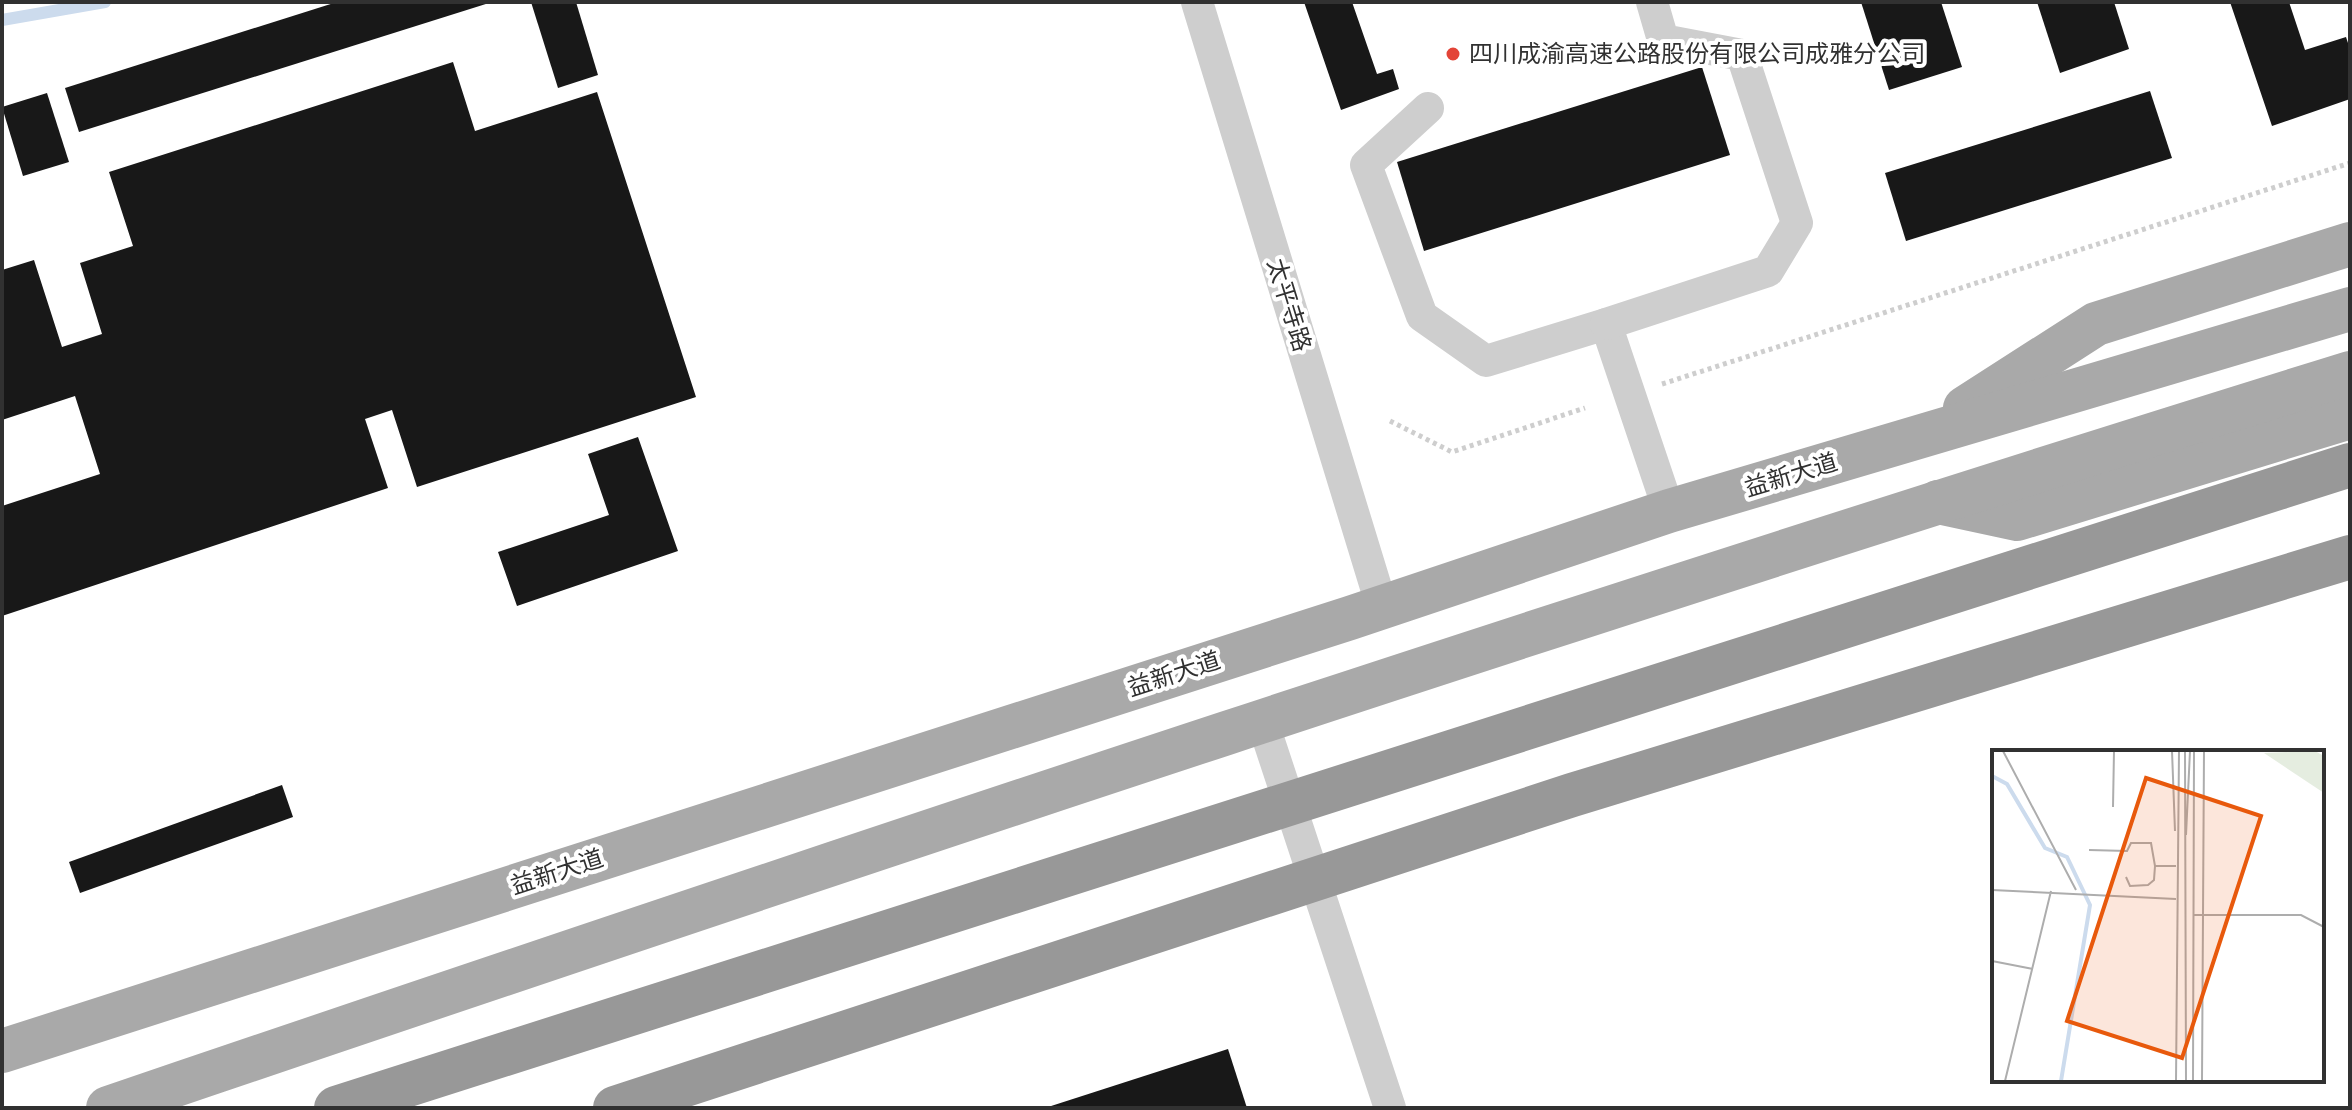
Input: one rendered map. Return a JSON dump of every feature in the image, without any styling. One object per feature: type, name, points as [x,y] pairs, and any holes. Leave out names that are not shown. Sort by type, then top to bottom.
[{"type":"highway","points":[[336,1108],[2350,465]]},
{"type":"highway","points":[[615,1108],[1572,795],[2350,557]]},
{"type":"main road","points":[[1924,435],[2096,324],[2350,244]]},
{"type":"main road","name":"益新大道","points":[[2,1051],[1382,607],[1669,511],[2350,309]]},
{"type":"main road","points":[[108,1108],[633,930],[1935,502],[2350,373]]},
{"type":"main road","points":[[1935,502],[2017,519],[2350,417]]},
{"type":"street","name":"太平寺路","points":[[1197,2],[1382,607]]},
{"type":"street","points":[[1428,108],[1366,165],[1422,316],[1486,361],[1768,271],[1797,223],[1742,55],[1663,40],[1652,2]]},
{"type":"street","points":[[1606,324],[1669,511]]},
{"type":"street","points":[[1263,723],[1390,1108]]},
{"type":"path","points":[[1661,384],[2350,163]]},
{"type":"path","points":[[1390,421],[1452,452],[1585,408]]},
{"type":"building","points":[[337,2],[489,3],[79,132],[65,88]]},
{"type":"building","points":[[531,2],[576,2],[598,75],[558,88]]},
{"type":"building","points":[[1304,2],[1352,2],[1377,74],[1393,69],[1399,89],[1341,110]]},
{"type":"building","points":[[1861,2],[1941,2],[1962,67],[1889,90]]},
{"type":"building","points":[[2037,2],[2114,2],[2129,49],[2060,73]]},
{"type":"building","points":[[2230,2],[2289,2],[2305,50],[2346,37],[2350,49],[2350,99],[2272,126]]},
{"type":"building","points":[[453,62],[475,131],[597,92],[696,397],[417,487],[392,410],[365,419],[388,488],[2,616],[2,506],[100,474],[75,396],[2,420],[2,270],[34,260],[62,347],[102,334],[80,263],[133,246],[109,172]]},
{"type":"building","points":[[1702,67],[1730,155],[1424,251],[1397,162]]},
{"type":"building","points":[[2150,91],[2172,158],[1906,241],[1885,173]]},
{"type":"building","points":[[47,93],[69,162],[23,176],[2,107]]},
{"type":"building","points":[[638,437],[678,551],[517,606],[498,552],[609,515],[588,454]]},
{"type":"building","points":[[282,785],[293,817],[80,893],[69,862]]},
{"type":"building","points":[[1228,1049],[1247,1108],[1048,1108],[1048,1107]]},
{"type":"waterway","points":[[2,20],[105,2]]},
{"type":"place","name":"四川成渝高速公路股份有限公司成雅分公司","points":[[1453,54]]}]
